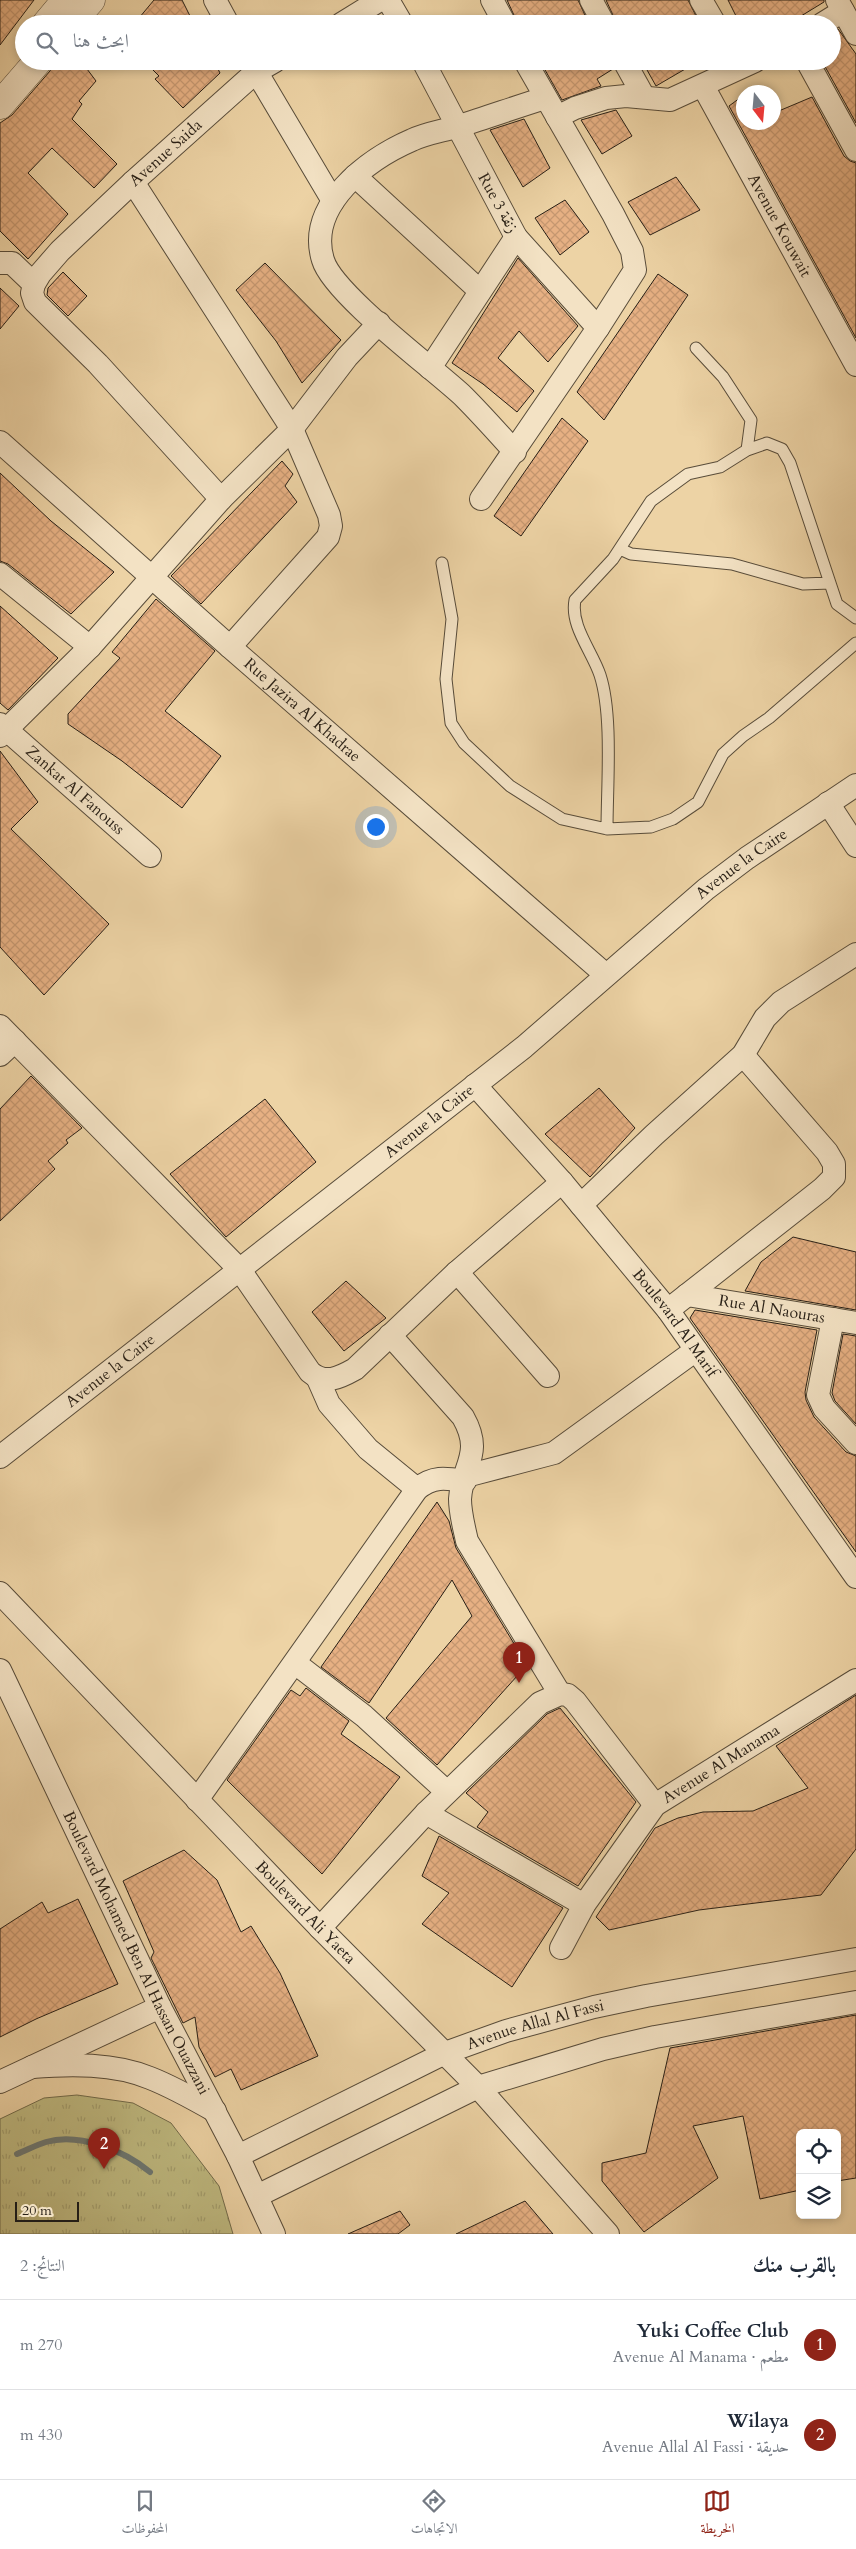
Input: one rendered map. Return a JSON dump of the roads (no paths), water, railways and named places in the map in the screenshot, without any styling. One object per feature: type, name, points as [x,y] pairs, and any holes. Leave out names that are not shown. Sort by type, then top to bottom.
[{"type":"street","points":[[54,15],[66,0]]},
{"type":"street","points":[[78,15],[90,0]]},
{"type":"street","points":[[215,0],[223,15]]},
{"type":"street","points":[[356,15],[380,0]]},
{"type":"street","points":[[388,0],[397,15]]},
{"type":"street","points":[[492,0],[500,15]]},
{"type":"street","points":[[590,0],[599,15]]},
{"type":"street","points":[[702,0],[710,15]]},
{"type":"street","points":[[831,15],[840,6],[856,34]]},
{"type":"street","points":[[0,77],[15,60]]},
{"type":"street","points":[[0,105],[30,70]]},
{"type":"street","name":"Avenue Saida","points":[[34,284],[60,251],[256,70]]},
{"type":"street","points":[[264,70],[333,201]]},
{"type":"street","name":"Rue 3 زنقة","points":[[428,70],[516,237],[598,328]]},
{"type":"street","points":[[481,499],[515,452],[635,270],[635,260],[613,214],[530,70]]},
{"type":"street","points":[[629,70],[644,98]]},
{"type":"street","points":[[557,117],[575,108],[606,98],[670,100],[704,86],[732,70]]},
{"type":"street","points":[[812,70],[856,150]]},
{"type":"street","name":"Avenue Kouwait","points":[[704,86],[856,366]]},
{"type":"street","points":[[515,452],[464,397],[379,323],[339,285],[322,259],[322,223],[333,201],[355,176],[387,152],[412,140],[545,98]]},
{"type":"street","points":[[355,176],[480,290]]},
{"type":"street","points":[[133,182],[292,429],[327,508],[331,526],[328,537],[230,647]]},
{"type":"street","points":[[430,368],[516,237]]},
{"type":"street","points":[[0,263],[12,263],[34,284],[32,293],[35,302],[98,364],[221,498]]},
{"type":"street","points":[[2,730],[90,647],[221,498],[292,429],[347,358],[379,323]]},
{"type":"street","name":"Rue Jazira Al Khadrae","points":[[0,442],[230,647],[606,975]]},
{"type":"street","points":[[0,574],[90,647]]},
{"type":"street","name":"Zankat Al Fanouss","points":[[2,730],[150,856]]},
{"type":"street","name":"Avenue la Caire","points":[[0,1457],[524,1047],[706,889],[856,785]]},
{"type":"street","points":[[828,803],[856,846]]},
{"type":"street","points":[[581,1205],[654,1135],[743,1055],[765,1018],[781,1002],[856,954]]},
{"type":"street","points":[[5,1041],[240,1270],[310,1372],[318,1379],[329,1404],[368,1449],[417,1489]]},
{"type":"street","points":[[668,1310],[822,1189],[834,1177],[834,1164],[828,1152],[743,1055]]},
{"type":"street","name":"Boulevard Al Marif","points":[[475,1085],[562,1182],[668,1310],[855,1575]]},
{"type":"street","points":[[318,1379],[327,1380],[342,1376],[355,1369],[457,1272],[562,1182]]},
{"type":"street","points":[[457,1272],[548,1376]]},
{"type":"street","name":"Rue Al Naouras","points":[[687,1295],[856,1323]]},
{"type":"street","points":[[833,1319],[818,1396],[824,1408],[856,1443]]},
{"type":"street","points":[[390,1335],[463,1417],[470,1430],[473,1451],[460,1497],[461,1518],[467,1541],[560,1694]]},
{"type":"street","points":[[197,1800],[417,1489],[425,1482],[438,1477],[465,1479],[554,1453],[696,1350]]},
{"type":"street","name":"Boulevard Ali Yaeta","points":[[0,1593],[320,1928],[478,2087],[608,2234]]},
{"type":"street","points":[[295,1662],[364,1716],[447,1792]]},
{"type":"street","name":"Boulevard Mohamed Ben Al Hassan Ouazzani","points":[[0,1670],[160,2006],[238,2156],[266,2220]]},
{"type":"street","name":"Avenue Al Manama","points":[[561,1948],[584,1905],[655,1805],[856,1680]]},
{"type":"street","points":[[320,1928],[447,1792],[540,1703],[560,1694],[568,1695],[575,1701],[655,1805]]},
{"type":"street","points":[[426,1813],[584,1905]]},
{"type":"street","name":"Avenue Allal Al Fassi","points":[[238,2156],[445,2053],[506,2031],[594,2007],[856,1958]]},
{"type":"street","points":[[266,2220],[478,2087],[603,2049],[655,2037],[856,2002]]},
{"type":"street","points":[[0,2082],[160,2006]]},
{"type":"street","points":[[32,2067],[77,2065],[110,2068],[148,2077],[215,2111]]},
{"type":"lane","points":[[696,348],[723,378],[751,420],[748,450]]},
{"type":"lane","points":[[607,829],[607,712],[604,690],[600,674],[575,619],[573,608],[575,600],[620,549],[651,501],[688,474],[720,467],[748,450],[767,443],[782,449],[790,464],[837,604],[856,618]]},
{"type":"lane","points":[[620,549],[631,554],[732,564],[803,584],[830,583]]},
{"type":"lane","points":[[442,563],[452,619],[446,679],[451,723],[464,743],[510,786],[562,818],[607,829],[651,827],[674,819],[698,802],[723,754],[743,736],[770,718],[856,643]]},
{"type":"waterway","points":[[17,2154],[46,2142],[73,2140],[101,2145],[128,2157],[150,2172]]},
{"type":"place","name":"Yuki Coffee Club","points":[[519,1683]]},
{"type":"place","name":"Wilaya","points":[[104,2169]]}]
